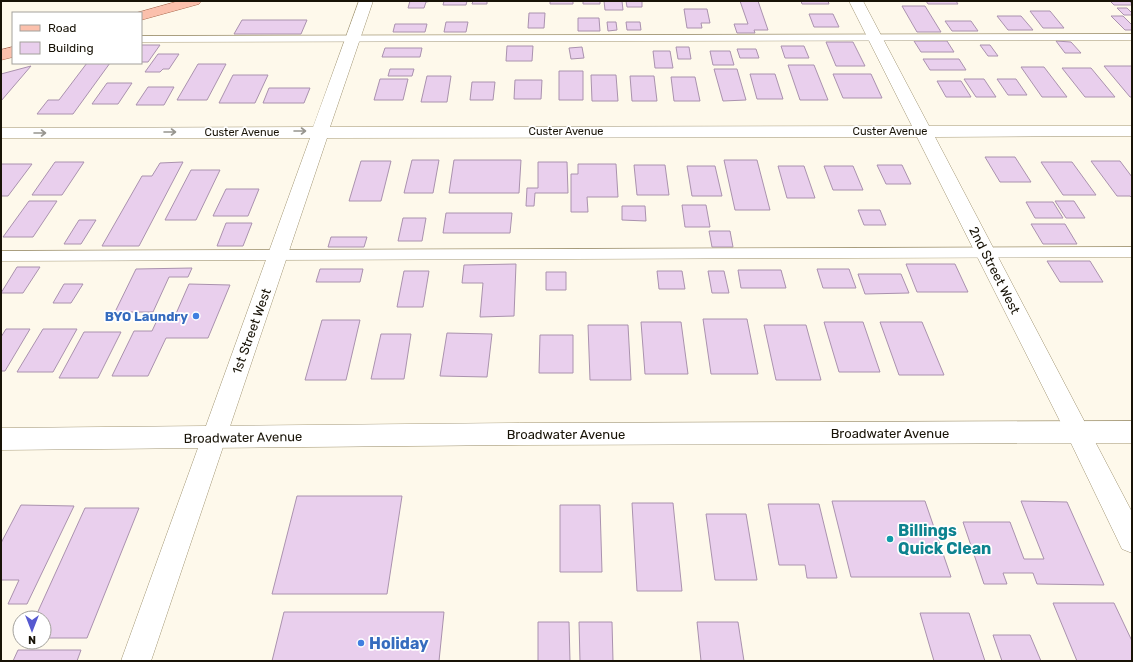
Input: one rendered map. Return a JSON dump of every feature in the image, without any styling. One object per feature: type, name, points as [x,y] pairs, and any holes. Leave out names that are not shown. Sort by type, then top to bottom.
[{"type":"main road","points":[[142,16],[194,1]]},
{"type":"main road","points":[[1,55],[12,52]]},
{"type":"street","name":"1st Street West","points":[[136,661],[366,1]]},
{"type":"street","name":"2nd Street West","points":[[856,1],[1079,433],[1132,540]]},
{"type":"street","name":"Custer Avenue","points":[[1,133],[320,131],[1132,131]]},
{"type":"street","name":"Broadwater Avenue","points":[[1,438],[519,434],[1132,432]]},
{"type":"lane","points":[[142,39],[1132,37]]},
{"type":"lane","points":[[1,256],[279,254],[987,254],[1132,252]]},
{"type":"building","points":[[410,1],[432,1],[426,2],[424,8],[408,8]]},
{"type":"building","points":[[444,1],[467,1],[466,5],[443,5]]},
{"type":"building","points":[[473,1],[487,1],[487,4],[472,4]]},
{"type":"building","points":[[550,1],[573,1],[573,4],[550,4]]},
{"type":"building","points":[[583,1],[600,1],[600,4],[583,4]]},
{"type":"building","points":[[604,1],[622,1],[623,10],[605,10]]},
{"type":"building","points":[[626,1],[642,1],[642,7],[627,7]]},
{"type":"building","points":[[740,1],[758,1],[768,30],[754,30],[755,33],[737,33],[734,24],[748,24]]},
{"type":"building","points":[[801,1],[828,1],[829,4],[802,4]]},
{"type":"building","points":[[926,1],[956,1],[958,4],[928,4]]},
{"type":"building","points":[[1110,1],[1130,1],[1132,5],[1114,5]]},
{"type":"building","points":[[902,6],[925,6],[941,32],[917,32]]},
{"type":"building","points":[[1117,8],[1127,8],[1132,15],[1124,15]]},
{"type":"building","points":[[684,9],[707,9],[710,23],[701,23],[702,28],[687,28]]},
{"type":"building","points":[[1030,11],[1050,11],[1064,28],[1043,28]]},
{"type":"building","points":[[529,13],[545,13],[544,28],[528,28]]},
{"type":"building","points":[[809,14],[833,14],[839,27],[814,27]]},
{"type":"building","points":[[997,16],[1021,16],[1033,30],[1008,30]]},
{"type":"building","points":[[1111,16],[1123,16],[1132,25],[1132,30],[1125,30]]},
{"type":"building","points":[[578,18],[599,18],[600,31],[578,31]]},
{"type":"building","points":[[242,20],[307,20],[301,34],[234,34]]},
{"type":"building","points":[[945,21],[971,21],[978,31],[952,31]]},
{"type":"building","points":[[446,22],[468,22],[466,32],[444,32]]},
{"type":"building","points":[[607,22],[616,22],[617,30],[608,31]]},
{"type":"building","points":[[626,22],[640,22],[641,30],[627,30]]},
{"type":"building","points":[[395,24],[427,24],[425,32],[393,32]]},
{"type":"building","points":[[914,41],[947,41],[954,52],[921,52]]},
{"type":"building","points":[[1056,41],[1071,42],[1081,53],[1065,53]]},
{"type":"building","points":[[826,42],[853,42],[865,66],[836,66]]},
{"type":"building","points":[[142,45],[160,45],[148,62],[142,62]]},
{"type":"building","points":[[980,45],[990,45],[998,56],[988,56]]},
{"type":"building","points":[[507,46],[533,46],[532,61],[506,61]]},
{"type":"building","points":[[781,46],[804,46],[809,58],[785,58]]},
{"type":"building","points":[[582,47],[584,58],[571,59],[569,48]]},
{"type":"building","points":[[676,47],[689,47],[691,59],[678,59]]},
{"type":"building","points":[[385,48],[422,48],[420,57],[382,57]]},
{"type":"building","points":[[737,49],[756,49],[759,58],[740,58]]},
{"type":"building","points":[[653,51],[670,51],[673,68],[655,68]]},
{"type":"building","points":[[710,51],[730,51],[734,65],[713,65]]},
{"type":"building","points":[[158,54],[179,54],[169,69],[163,69],[160,72],[145,72]]},
{"type":"building","points":[[923,59],[959,59],[966,70],[930,70]]},
{"type":"building","points":[[86,64],[109,64],[73,114],[37,114],[48,100],[59,100]]},
{"type":"building","points":[[198,64],[226,64],[207,100],[177,100]]},
{"type":"building","points":[[788,65],[814,65],[828,100],[800,100]]},
{"type":"building","points":[[31,66],[1,101],[1,74]]},
{"type":"building","points":[[1104,66],[1132,66],[1132,97],[1130,97]]},
{"type":"building","points":[[1021,67],[1044,67],[1067,97],[1042,97]]},
{"type":"building","points":[[1062,68],[1091,68],[1115,97],[1085,97]]},
{"type":"building","points":[[390,69],[414,69],[412,76],[388,76]]},
{"type":"building","points":[[714,69],[737,69],[746,100],[723,101]]},
{"type":"building","points":[[559,71],[583,71],[583,100],[559,100]]},
{"type":"building","points":[[750,74],[775,74],[783,99],[757,99]]},
{"type":"building","points":[[833,74],[871,74],[882,98],[843,98]]},
{"type":"building","points":[[233,75],[268,75],[255,103],[219,103]]},
{"type":"building","points":[[591,75],[616,75],[618,101],[592,101]]},
{"type":"building","points":[[427,76],[451,76],[447,102],[421,102]]},
{"type":"building","points":[[630,76],[654,76],[657,101],[632,101]]},
{"type":"building","points":[[671,77],[695,77],[700,101],[674,101]]},
{"type":"building","points":[[380,79],[408,79],[403,100],[374,100]]},
{"type":"building","points":[[964,79],[984,79],[996,97],[976,97]]},
{"type":"building","points":[[997,79],[1016,79],[1027,95],[1008,95]]},
{"type":"building","points":[[515,80],[542,80],[541,99],[514,99]]},
{"type":"building","points":[[937,81],[961,81],[971,97],[946,97]]},
{"type":"building","points":[[472,82],[495,82],[493,100],[470,100]]},
{"type":"building","points":[[107,83],[132,83],[118,104],[92,104]]},
{"type":"building","points":[[148,87],[174,87],[164,105],[136,105]]},
{"type":"building","points":[[269,88],[310,88],[304,103],[263,103]]},
{"type":"building","points":[[985,157],[1015,157],[1031,182],[1000,182]]},
{"type":"building","points":[[412,160],[439,160],[433,193],[404,193]]},
{"type":"building","points":[[454,160],[521,160],[519,193],[449,193]]},
{"type":"building","points":[[724,160],[757,160],[770,210],[735,210]]},
{"type":"building","points":[[361,161],[391,161],[381,201],[349,201]]},
{"type":"building","points":[[1091,161],[1120,161],[1132,177],[1132,198],[1130,196],[1117,196]]},
{"type":"building","points":[[55,162],[84,162],[62,195],[32,195]]},
{"type":"building","points":[[183,162],[139,246],[102,246],[142,176],[152,176],[160,163]]},
{"type":"building","points":[[538,162],[567,162],[568,193],[535,193],[534,206],[526,206],[527,188],[538,188]]},
{"type":"building","points":[[1041,162],[1072,162],[1096,195],[1063,195]]},
{"type":"building","points":[[1,164],[32,164],[8,196],[1,196]]},
{"type":"building","points":[[578,164],[616,164],[618,197],[587,197],[588,212],[571,212],[571,174],[578,174]]},
{"type":"building","points":[[634,165],[665,165],[669,195],[637,195]]},
{"type":"building","points":[[877,165],[902,165],[911,184],[886,184]]},
{"type":"building","points":[[687,166],[715,166],[722,196],[692,196]]},
{"type":"building","points":[[778,166],[804,166],[815,198],[787,198]]},
{"type":"building","points":[[824,166],[853,166],[863,190],[833,190]]},
{"type":"building","points":[[191,170],[220,170],[196,220],[165,220]]},
{"type":"building","points":[[226,189],[259,189],[248,216],[213,216]]},
{"type":"building","points":[[29,201],[57,201],[33,237],[3,237]]},
{"type":"building","points":[[1055,201],[1074,201],[1085,218],[1066,218]]},
{"type":"building","points":[[1026,202],[1053,202],[1063,218],[1035,218]]},
{"type":"building","points":[[682,205],[706,205],[710,227],[685,227]]},
{"type":"building","points":[[622,206],[645,206],[646,221],[622,220]]},
{"type":"building","points":[[858,210],[880,210],[886,225],[864,225]]},
{"type":"building","points":[[446,213],[512,213],[510,233],[443,233]]},
{"type":"building","points":[[403,218],[426,218],[422,241],[398,241]]},
{"type":"building","points":[[79,220],[96,220],[81,244],[64,244]]},
{"type":"building","points":[[226,223],[252,223],[243,246],[217,246]]},
{"type":"building","points":[[1031,224],[1065,224],[1077,244],[1043,244]]},
{"type":"building","points":[[709,231],[730,231],[733,247],[712,247]]},
{"type":"building","points":[[331,237],[367,237],[364,247],[328,247]]},
{"type":"building","points":[[1047,261],[1090,261],[1103,282],[1060,282]]},
{"type":"building","points":[[516,264],[514,316],[480,317],[483,283],[462,283],[464,265]]},
{"type":"building","points":[[906,264],[955,264],[968,292],[917,292]]},
{"type":"building","points":[[17,267],[40,267],[23,293],[1,293]]},
{"type":"building","points":[[192,268],[188,277],[169,277],[153,312],[115,312],[136,269]]},
{"type":"building","points":[[320,269],[363,269],[360,282],[316,282]]},
{"type":"building","points":[[817,269],[849,269],[856,288],[823,288]]},
{"type":"building","points":[[738,270],[781,270],[786,288],[741,288]]},
{"type":"building","points":[[404,271],[429,271],[423,307],[397,307]]},
{"type":"building","points":[[657,271],[682,271],[685,289],[659,289]]},
{"type":"building","points":[[708,271],[724,271],[729,293],[712,293]]},
{"type":"building","points":[[546,272],[566,272],[566,290],[546,290]]},
{"type":"building","points":[[858,274],[901,274],[909,293],[865,294]]},
{"type":"building","points":[[64,284],[83,284],[71,303],[53,303]]},
{"type":"building","points":[[189,284],[230,285],[208,338],[166,338],[148,376],[112,376],[134,331],[152,331],[159,316],[175,316]]},
{"type":"building","points":[[703,319],[747,319],[758,374],[711,374]]},
{"type":"building","points":[[322,320],[360,320],[346,380],[305,380]]},
{"type":"building","points":[[641,322],[681,322],[688,374],[645,374]]},
{"type":"building","points":[[824,322],[863,322],[880,372],[839,372]]},
{"type":"building","points":[[880,322],[922,322],[944,375],[899,375]]},
{"type":"building","points":[[588,325],[628,325],[631,380],[590,380]]},
{"type":"building","points":[[764,325],[806,325],[821,380],[776,380]]},
{"type":"building","points":[[6,329],[30,329],[5,371],[1,371],[1,337]]},
{"type":"building","points":[[43,329],[77,329],[53,372],[17,372]]},
{"type":"building","points":[[84,332],[121,332],[98,378],[59,378]]},
{"type":"building","points":[[447,333],[492,334],[487,377],[440,376]]},
{"type":"building","points":[[381,334],[411,334],[404,379],[371,379]]},
{"type":"building","points":[[540,335],[573,335],[573,373],[539,373]]},
{"type":"building","points":[[297,496],[402,496],[387,594],[272,594]]},
{"type":"building","name":"Billings Quick Clean","points":[[832,501],[925,501],[951,577],[851,577]]},
{"type":"building","points":[[1021,501],[1067,502],[1104,585],[1037,584],[1033,573],[1003,573],[1007,584],[984,584],[963,522],[1010,522],[1024,559],[1044,559]]},
{"type":"building","points":[[632,503],[673,503],[682,591],[637,591]]},
{"type":"building","points":[[768,504],[819,504],[837,578],[807,578],[805,565],[779,565]]},
{"type":"building","points":[[21,505],[74,506],[27,604],[8,604],[19,580],[1,580],[1,543]]},
{"type":"building","points":[[560,505],[600,505],[602,572],[560,572]]},
{"type":"building","points":[[85,508],[139,508],[87,638],[52,638],[52,610],[39,610]]},
{"type":"building","points":[[706,514],[746,514],[757,580],[715,580]]},
{"type":"building","points":[[1053,603],[1114,603],[1132,641],[1132,661],[1077,661]]},
{"type":"building","points":[[284,612],[444,612],[439,661],[272,661]]},
{"type":"building","points":[[920,613],[969,613],[985,661],[934,661]]},
{"type":"building","points":[[538,622],[569,622],[570,661],[538,661]]},
{"type":"building","points":[[579,622],[612,622],[613,661],[580,661]]},
{"type":"building","points":[[697,622],[738,622],[744,661],[701,661]]},
{"type":"building","points":[[993,635],[1030,635],[1041,661],[1002,661]]},
{"type":"building","points":[[18,650],[81,650],[77,661],[13,661]]},
{"type":"place","name":"BYO Laundry","points":[[196,316]]},
{"type":"place","name":"Billings Quick Clean","points":[[890,539]]},
{"type":"place","name":"Holiday","points":[[361,643]]}]
